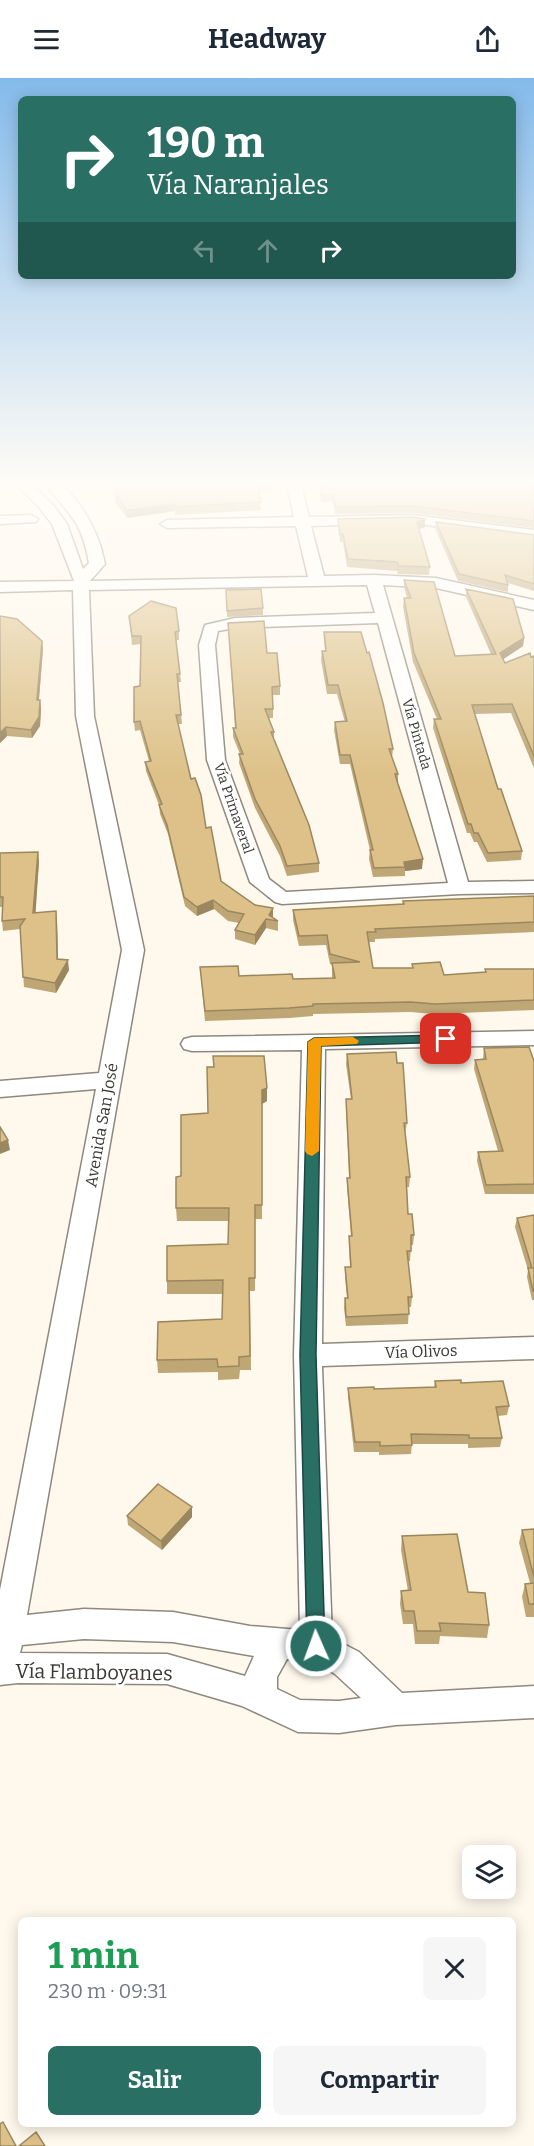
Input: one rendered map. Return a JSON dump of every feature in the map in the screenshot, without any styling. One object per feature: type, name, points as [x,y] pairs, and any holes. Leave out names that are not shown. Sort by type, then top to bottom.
[{"type":"street","points":[[0,587],[82,583],[257,582]]},
{"type":"street","name":"Vía Pintada","points":[[375,582],[460,888]]},
{"type":"street","points":[[413,582],[436,583],[534,605]]},
{"type":"street","name":"Avenida San José","points":[[0,1670],[4,1631],[133,950],[85,716],[82,583]]},
{"type":"street","name":"Vía Primaveral","points":[[384,618],[235,623],[211,628],[207,645],[216,760],[261,882],[282,898],[534,886]]},
{"type":"street","points":[[192,1044],[534,1038]]},
{"type":"street","points":[[314,1042],[308,1355],[316,1646]]},
{"type":"street","points":[[0,1089],[109,1080]]},
{"type":"street","name":"Vía Olivos","points":[[308,1355],[534,1348]]},
{"type":"street","points":[[4,1631],[84,1624],[173,1627],[250,1641],[316,1646],[346,1663],[396,1709]]},
{"type":"street","points":[[261,1698],[261,1676],[278,1643]]},
{"type":"street","name":"Vía Flamboyanes","points":[[0,1670],[18,1668],[167,1670],[248,1692],[298,1716],[339,1717],[396,1709],[534,1702]]},
{"type":"building","points":[[405,582],[434,582],[455,656],[496,654],[466,589],[513,599],[524,638],[500,653],[505,663],[530,653],[531,657],[534,656],[534,756],[512,704],[472,705],[498,789],[501,789],[522,851],[488,853],[478,833],[474,833],[471,824],[468,824],[434,719],[441,719],[414,653],[404,598],[411,598]]},
{"type":"building","points":[[492,582],[507,582],[508,585]]},
{"type":"building","points":[[261,589],[263,608],[227,611],[226,590]]},
{"type":"building","points":[[151,601],[176,608],[179,631],[175,632],[180,674],[177,674],[181,715],[176,715],[191,779],[195,778],[201,795],[206,828],[211,827],[221,881],[255,905],[273,908],[269,915],[278,921],[266,919],[255,935],[235,930],[244,914],[228,911],[213,900],[197,907],[184,897],[167,825],[159,805],[162,804],[145,762],[151,761],[140,721],[134,722],[134,687],[140,686],[141,636],[132,636],[129,616]]},
{"type":"building","points":[[0,616],[17,619],[42,641],[37,700],[40,700],[39,717],[31,730],[6,727],[0,733]]},
{"type":"building","points":[[264,621],[267,653],[277,653],[280,686],[272,687],[273,709],[265,709],[274,732],[271,732],[309,825],[319,863],[287,866],[280,846],[255,799],[239,754],[243,754],[233,728],[236,728],[228,623]]},
{"type":"building","points":[[324,632],[361,632],[367,653],[369,652],[393,749],[389,749],[398,774],[395,774],[423,859],[404,862],[405,867],[374,868],[370,850],[373,850],[350,755],[340,755],[335,722],[347,721],[338,685],[328,685],[322,651],[326,651]]},
{"type":"building","points":[[38,852],[33,913],[56,911],[57,959],[68,960],[55,983],[23,977],[20,926],[25,919],[2,921],[0,853]]},
{"type":"building","points":[[534,896],[534,922],[375,929],[376,932],[367,932],[373,968],[413,968],[412,964],[440,962],[444,975],[486,972],[485,969],[534,969],[534,1000],[435,1004],[411,1002],[313,1004],[313,1006],[289,1008],[205,1011],[200,967],[238,966],[239,976],[292,974],[293,979],[335,978],[332,963],[360,962],[330,954],[327,935],[299,936],[293,910],[404,904],[403,901]]},
{"type":"building","points":[[529,1047],[534,1061],[534,1184],[486,1185],[478,1152],[503,1151],[475,1060],[486,1059],[484,1048]]},
{"type":"building","points":[[396,1052],[397,1063],[403,1063],[407,1123],[404,1123],[410,1177],[406,1177],[408,1214],[412,1214],[414,1235],[411,1235],[411,1251],[407,1251],[412,1297],[408,1297],[409,1314],[346,1317],[345,1298],[348,1298],[345,1267],[351,1267],[349,1236],[352,1236],[347,1178],[350,1178],[346,1099],[352,1099],[347,1054]]},
{"type":"building","points":[[213,1056],[264,1056],[267,1088],[262,1090],[262,1205],[255,1205],[255,1278],[249,1278],[250,1356],[239,1357],[239,1366],[218,1367],[217,1359],[157,1360],[158,1322],[222,1319],[223,1280],[167,1281],[167,1246],[228,1244],[229,1208],[176,1208],[176,1177],[181,1176],[181,1115],[208,1113],[207,1067],[214,1067]]},
{"type":"building","points":[[0,1127],[8,1140],[0,1143]]},
{"type":"building","points":[[534,1215],[533,1291],[528,1268],[532,1268],[517,1218]]},
{"type":"building","points":[[461,1380],[461,1383],[503,1381],[509,1406],[496,1407],[502,1438],[411,1434],[412,1445],[380,1446],[380,1442],[355,1442],[348,1388],[436,1387],[435,1381]]},
{"type":"building","points":[[158,1484],[192,1507],[161,1541],[127,1516]]},
{"type":"building","points":[[534,1529],[534,1577],[522,1530]]},
{"type":"building","points":[[457,1534],[468,1592],[485,1593],[489,1625],[439,1623],[441,1631],[417,1631],[414,1611],[404,1611],[401,1591],[411,1590],[402,1536]]},
{"type":"building","points":[[534,1583],[534,1604],[529,1604],[525,1584]]},
{"type":"building","points":[[3,2122],[16,2146],[0,2146],[0,2124]]},
{"type":"building","points":[[36,2132],[45,2146],[19,2146]]},
{"type":"slow traffic","points":[[312,1151],[314,1042],[353,1041]]},
{"type":"route","points":[[316,1646],[308,1355],[314,1042],[446,1039]]}]
